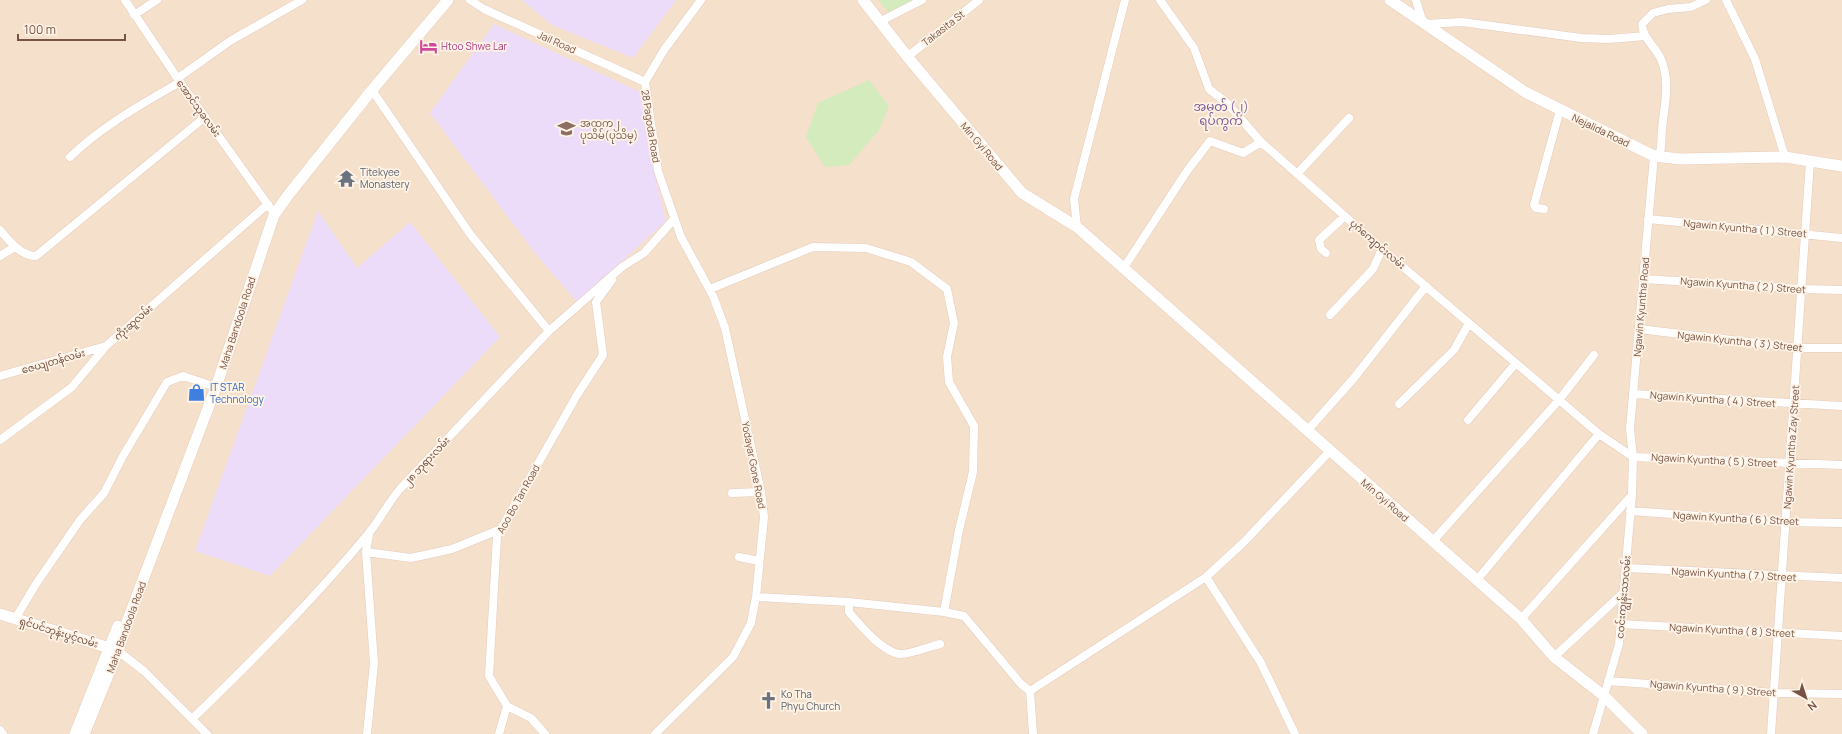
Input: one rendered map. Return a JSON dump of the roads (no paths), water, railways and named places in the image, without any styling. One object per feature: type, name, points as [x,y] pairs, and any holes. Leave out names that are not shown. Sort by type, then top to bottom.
[{"type":"main road","name":"Maha Bandoola Road","points":[[84,734],[213,386],[271,209],[284,189],[368,84],[439,0]]},
{"type":"main road","name":"Maha Bandoola Road","points":[[271,209],[289,194],[372,90],[448,0]]},
{"type":"main road","name":"Min Gyi Road","points":[[863,0],[881,21],[907,57],[1022,193],[1077,227],[1521,619],[1554,658],[1604,696],[1642,734]]},
{"type":"main road","name":"Nejalida Road","points":[[1390,0],[1525,92],[1654,156],[1680,159],[1786,157],[1842,166]]},
{"type":"main road","name":"ရှင်ပင်ဘုန်းပွင့်လမ်း","points":[[0,614],[114,650]]},
{"type":"main road","name":"Maha Bandoola Road","points":[[75,734],[114,650]]},
{"type":"street","name":"အောင်သုခလမ်း","points":[[125,0],[179,80],[271,209]]},
{"type":"street","points":[[134,14],[157,0]]},
{"type":"street","points":[[70,157],[80,147],[120,118],[179,80],[230,41],[302,0]]},
{"type":"street","name":"Jail Road","points":[[470,0],[484,9],[645,82]]},
{"type":"street","name":"28 Pagoda Road","points":[[674,219],[658,171],[645,82],[664,50],[701,0]]},
{"type":"street","points":[[881,21],[922,0]]},
{"type":"street","name":"Takasita St","points":[[907,57],[979,0]]},
{"type":"street","points":[[1077,227],[1074,199],[1125,0]]},
{"type":"street","name":"ပုဂံကျောင်းလမ်း","points":[[1160,0],[1194,48],[1209,89],[1227,103],[1261,142],[1382,249],[1599,434],[1633,457]]},
{"type":"street","points":[[1416,0],[1424,23],[1462,22],[1581,38],[1608,39],[1645,36],[1643,33],[1642,24],[1653,12],[1691,7],[1706,0]]},
{"type":"street","points":[[1726,0],[1755,59],[1786,157]]},
{"type":"street","name":"Ngawin Kyuntha Road","points":[[1633,457],[1630,429],[1648,219],[1654,156],[1660,152],[1662,145],[1661,131],[1666,101],[1666,80],[1660,57],[1645,36]]},
{"type":"street","points":[[372,90],[470,234],[549,331]]},
{"type":"street","points":[[1544,209],[1536,208],[1534,205],[1560,110]]},
{"type":"street","points":[[0,230],[15,247],[30,256],[36,256],[205,116]]},
{"type":"street","points":[[1298,174],[1349,118]]},
{"type":"street","points":[[1123,269],[1187,171],[1210,141],[1243,153],[1261,142]]},
{"type":"street","name":"Ngawin Kyuntha Zay Street","points":[[1771,734],[1795,404],[1810,161]]},
{"type":"street","name":"ကိုးဆူလမ်း","points":[[0,440],[72,387],[106,346],[271,209]]},
{"type":"street","points":[[1326,254],[1322,249],[1319,240],[1345,216]]},
{"type":"street","name":"၂၈ ဘုရားလမ်း","points":[[194,718],[261,652],[369,533],[387,504],[400,489],[549,331],[622,267],[644,253],[674,219]]},
{"type":"street","name":"Yodayar Gone Road","points":[[655,734],[733,657],[751,623],[756,597],[764,517],[761,492],[725,328],[710,289],[681,237],[674,219]]},
{"type":"street","name":"Ngawin Kyuntha ( 1 ) Street","points":[[1648,219],[1842,238]]},
{"type":"street","points":[[0,256],[15,247]]},
{"type":"street","points":[[710,289],[813,247],[866,248],[911,262],[947,289],[954,323],[947,357],[949,382],[974,426],[973,472],[959,530],[944,612]]},
{"type":"street","points":[[1330,315],[1373,269],[1382,249]]},
{"type":"street","name":"Aoo Bo Tan Road","points":[[507,706],[489,676],[497,536],[577,395],[603,355],[596,302],[622,267]]},
{"type":"street","name":"Ngawin Kyuntha ( 2 ) Street","points":[[1643,279],[1802,289],[1842,290]]},
{"type":"street","points":[[1307,431],[1354,378],[1426,286]]},
{"type":"street","points":[[1399,404],[1454,350],[1469,323]]},
{"type":"street","name":"Ngawin Kyuntha ( 3 ) Street","points":[[1639,330],[1798,348],[1842,348]]},
{"type":"street","name":"ဇေယျတန်လမ်း","points":[[0,376],[106,346]]},
{"type":"street","points":[[1433,541],[1560,400],[1594,355]]},
{"type":"street","points":[[1468,420],[1516,363]]},
{"type":"street","points":[[15,619],[36,584],[80,520],[104,493],[123,456],[167,382],[183,376],[213,386]]},
{"type":"street","name":"Ngawin Kyuntha ( 4 ) Street","points":[[1633,394],[1842,406]]},
{"type":"street","points":[[1476,580],[1599,434]]},
{"type":"street","points":[[1030,691],[1206,577],[1244,542],[1330,451]]},
{"type":"street","name":"Ngawin Kyuntha ( 5 ) Street","points":[[1633,457],[1842,465]]},
{"type":"street","name":"ငဝင်းကျွန်းသာလမ်း","points":[[1593,734],[1619,644],[1632,495],[1633,457]]},
{"type":"street","points":[[732,493],[761,492]]},
{"type":"street","points":[[1521,619],[1632,495]]},
{"type":"street","name":"Ngawin Kyuntha ( 6 ) Street","points":[[1630,511],[1786,522],[1842,523]]},
{"type":"street","points":[[366,552],[411,558],[452,549],[501,529]]},
{"type":"street","points":[[367,734],[374,663],[366,552],[369,533]]},
{"type":"street","points":[[739,557],[759,561]]},
{"type":"street","name":"Ngawin Kyuntha ( 7 ) Street","points":[[1626,568],[1782,577],[1842,578]]},
{"type":"street","points":[[1206,577],[1261,663],[1296,734]]},
{"type":"street","points":[[1554,658],[1624,592]]},
{"type":"street","points":[[756,597],[849,602],[944,612],[964,616],[1021,684],[1030,691],[1033,734]]},
{"type":"street","points":[[849,602],[849,612],[870,635],[888,648],[901,654],[940,644]]},
{"type":"street","name":"Ngawin Kyuntha ( 8 ) Street","points":[[1621,624],[1778,634],[1842,636]]},
{"type":"street","points":[[114,650],[144,670],[194,718],[207,734]]},
{"type":"street","name":"Ngawin Kyuntha ( 9 ) Street","points":[[1608,681],[1774,693],[1842,694]]},
{"type":"street","points":[[499,734],[507,706],[531,718],[545,734]]},
{"type":"street","points":[[0,730],[3,734]]},
{"type":"place","name":"Htoo Shwe Lar","points":[[428,46]]},
{"type":"place","name":"အထက၂ ပုသိမ်(ပုသိမ္)","points":[[567,129]]},
{"type":"place","name":"Titekyee Monastery","points":[[347,178]]},
{"type":"place","name":"IT STAR Technology","points":[[197,393]]},
{"type":"place","name":"Ko Tha Phyu Church","points":[[768,700]]},
{"type":"district","name":"အမှတ် (၂) ရပ်ကွက်","points":[[1221,113]]}]
